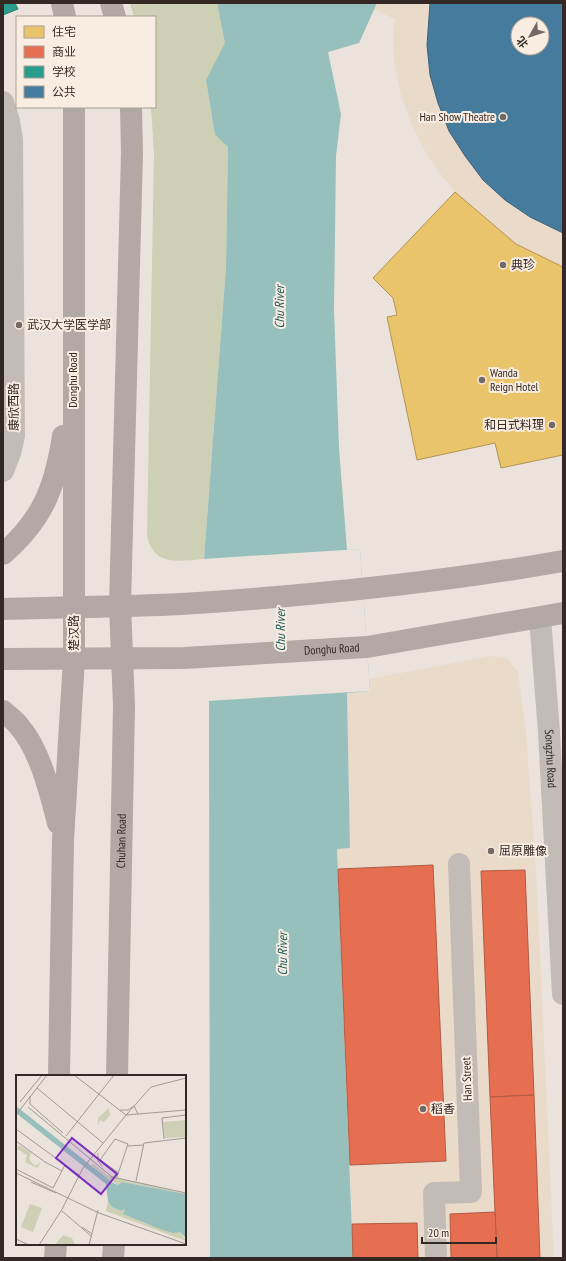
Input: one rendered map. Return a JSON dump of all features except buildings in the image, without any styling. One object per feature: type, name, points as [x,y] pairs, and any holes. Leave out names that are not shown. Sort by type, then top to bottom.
[{"type":"main road","points":[[62,3],[65,16]]},
{"type":"main road","points":[[111,3],[115,16]]},
{"type":"main road","name":"Donghu Road","points":[[74,108],[74,607]]},
{"type":"main road","points":[[120,605],[132,153],[131,108]]},
{"type":"main road","points":[[3,554],[13,546],[40,514],[49,496],[61,453],[73,376]]},
{"type":"main road","points":[[11,609],[180,604],[363,590],[413,584],[563,561]]},
{"type":"main road","name":"Chuhan Road","points":[[117,1075],[124,706],[120,605]]},
{"type":"main road","name":"楚汉路","points":[[74,607],[74,659]]},
{"type":"main road","name":"Donghu Road","points":[[3,658],[184,658],[367,647],[563,613]]},
{"type":"main road","points":[[59,1075],[63,840],[74,659]]},
{"type":"main road","points":[[3,711],[20,726],[44,773],[63,840]]},
{"type":"main road","points":[[55,1258],[56,1245]]},
{"type":"main road","points":[[114,1245],[114,1258]]},
{"type":"street","name":"康欣西路","points":[[3,102],[10,121],[12,140],[14,436],[10,454],[3,471]]},
{"type":"street","name":"Songzhu Road","points":[[540,618],[549,740],[563,994]]},
{"type":"street","name":"Han Street","points":[[436,1258],[434,1193],[471,1192],[460,864]]},
{"type":"green space","points":[[130,3],[217,3],[226,43],[206,80],[215,135],[228,147],[226,267],[204,559],[185,561],[168,560],[155,553],[150,545],[147,535],[154,153],[151,108],[156,108],[156,16],[134,16]]},
{"type":"shaded area","points":[[377,3],[430,3],[427,45],[430,75],[438,103],[449,131],[483,180],[505,200],[530,217],[563,233],[563,267],[516,244],[475,211],[455,192],[438,171],[423,148],[410,121],[400,92],[394,62],[393,33],[395,19],[374,10]]},
{"type":"shaded area","points":[[491,656],[507,658],[518,672],[526,732],[536,868],[554,1258],[540,1258],[524,870],[481,872],[495,1212],[450,1214],[451,1258],[418,1258],[416,1223],[352,1224],[350,1165],[446,1161],[432,865],[338,869],[337,849],[350,848],[347,692],[370,691],[369,679]]},
{"type":"water","name":"Chu River","points":[[217,3],[377,3],[359,43],[328,52],[341,114],[336,156],[334,310],[339,448],[347,550],[360,549],[370,691],[347,693],[350,848],[337,849],[353,1258],[210,1258],[209,701],[204,559],[226,267],[228,147],[215,135],[206,80],[225,43]]},
{"type":"pier","points":[[360,549],[370,691],[207,701],[202,559]]},
{"type":"place","name":"Han Show Theatre","points":[[503,117]]},
{"type":"place","name":"典珍","points":[[503,265]]},
{"type":"place","name":"武汉大学医学部","points":[[19,325]]},
{"type":"place","name":"Wanda Reign Hotel","points":[[482,380]]},
{"type":"place","name":"和日式料理","points":[[552,425]]},
{"type":"place","name":"屈原雕像","points":[[491,851]]},
{"type":"place","name":"稻香","points":[[423,1109]]}]
